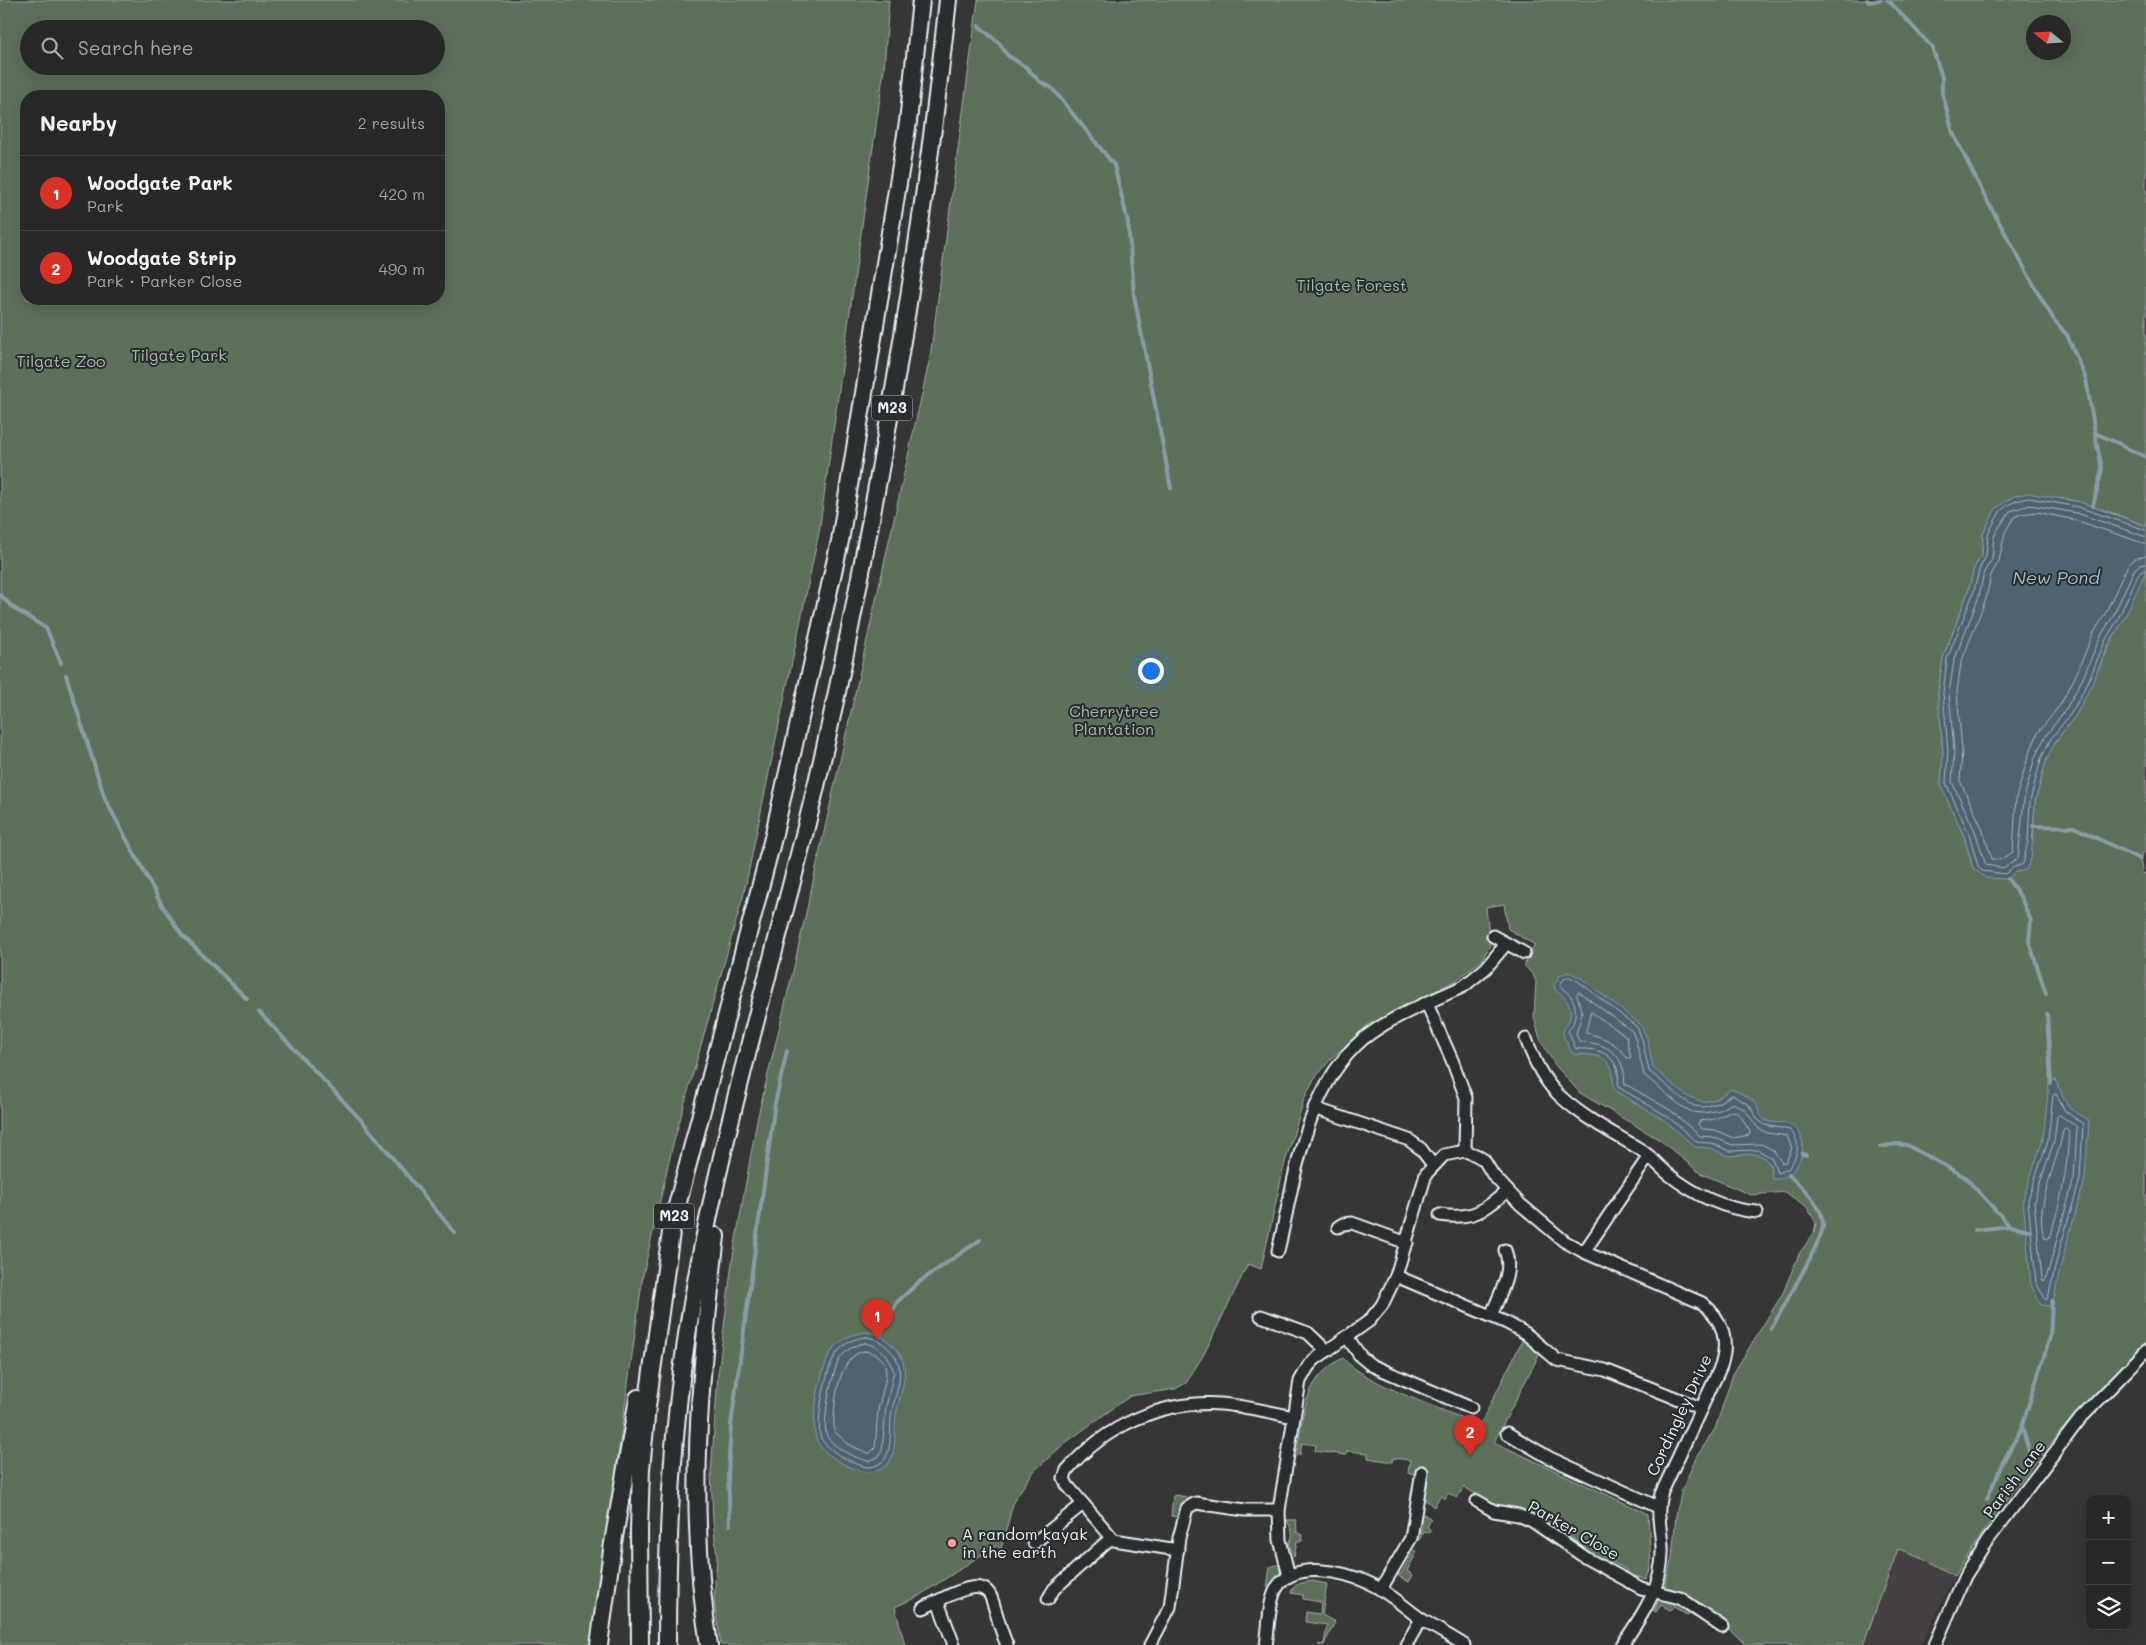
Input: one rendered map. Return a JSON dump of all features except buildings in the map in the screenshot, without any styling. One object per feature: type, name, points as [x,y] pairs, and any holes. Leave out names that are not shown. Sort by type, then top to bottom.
[{"type":"highway","name":"M23","points":[[599,1645],[621,1494],[672,1225],[773,838],[840,541],[908,122],[921,0]]},
{"type":"highway","name":"M23","points":[[667,1645],[667,1531],[682,1368],[696,1285],[726,1141],[810,812],[851,621],[897,380],[935,120],[948,0]]},
{"type":"highway","name":"M23","points":[[709,1645],[699,1538],[698,1456],[708,1303],[726,1141]]},
{"type":"highway","name":"M23","points":[[640,1645],[639,1530],[641,1469],[647,1407],[672,1225]]},
{"type":"street","points":[[1493,936],[1524,953]]},
{"type":"street","points":[[1278,1251],[1314,1108],[1327,1081],[1354,1048],[1386,1024],[1475,978],[1506,944]]},
{"type":"street","points":[[1289,1576],[1280,1540],[1279,1510],[1293,1417],[1302,1376],[1308,1367],[1375,1314],[1396,1276],[1423,1183],[1433,1164],[1444,1155],[1466,1151],[1466,1098],[1452,1060],[1427,1004]]},
{"type":"street","points":[[1526,1039],[1543,1077],[1553,1089],[1577,1109],[1649,1156],[1675,1178],[1708,1200],[1728,1208],[1756,1212]]},
{"type":"street","points":[[1314,1108],[1409,1140],[1421,1149],[1433,1164]]},
{"type":"street","name":"Cordingley Drive","points":[[1466,1151],[1484,1160],[1493,1175],[1507,1191],[1548,1229],[1580,1251],[1697,1300],[1715,1316],[1724,1336],[1725,1353],[1719,1373],[1667,1479],[1658,1506],[1662,1561],[1653,1592],[1643,1613],[1622,1645]]},
{"type":"street","points":[[1580,1251],[1649,1156]]},
{"type":"street","points":[[1440,1215],[1461,1217],[1477,1213],[1492,1205],[1507,1191]]},
{"type":"street","points":[[1338,1227],[1343,1224],[1352,1223],[1407,1243]]},
{"type":"street","points":[[1491,1316],[1509,1270],[1509,1261],[1505,1250]]},
{"type":"street","points":[[1396,1276],[1491,1316],[1525,1333],[1557,1360],[1605,1370],[1701,1408]]},
{"type":"street","points":[[1261,1316],[1308,1333],[1327,1351]]},
{"type":"street","points":[[1347,1337],[1361,1357],[1371,1365],[1471,1408]]},
{"type":"street","name":"Parish Lane","points":[[1935,1645],[1965,1576],[1988,1540],[2080,1420],[2146,1351]]},
{"type":"street","points":[[1178,1550],[1130,1544],[1111,1538],[1065,1482],[1066,1473],[1104,1438],[1128,1421],[1151,1413],[1202,1404],[1232,1405],[1293,1417]]},
{"type":"street","points":[[1507,1433],[1550,1458],[1658,1506]]},
{"type":"street","points":[[1381,1589],[1411,1538],[1422,1472]]},
{"type":"street","name":"Parker Close","points":[[1477,1501],[1494,1511],[1518,1515],[1532,1521],[1586,1558],[1653,1592]]},
{"type":"street","points":[[1150,1645],[1169,1612],[1183,1515],[1186,1508],[1191,1504],[1199,1503],[1245,1510],[1279,1510]]},
{"type":"street","points":[[1034,1543],[1083,1504]]},
{"type":"street","points":[[1048,1599],[1054,1589],[1111,1538]]},
{"type":"street","points":[[1266,1645],[1274,1594],[1282,1581],[1299,1571],[1313,1570],[1362,1580],[1381,1589],[1421,1619],[1464,1645]]},
{"type":"street","points":[[923,1608],[968,1588],[983,1588],[990,1596],[1007,1645]]},
{"type":"street","points":[[1653,1592],[1680,1598],[1722,1627]]},
{"type":"street","points":[[938,1602],[954,1645]]},
{"type":"street","points":[[1406,1645],[1421,1619]]},
{"type":"shaded area","points":[[1898,1549],[1924,1558],[1954,1576],[1921,1645],[1863,1645]]},
{"type":"green space","points":[[0,0],[889,0],[884,69],[819,532],[744,893],[672,1148],[643,1275],[592,1645],[0,1645]]},
{"type":"green space","name":"Tilgate Forest","points":[[978,0],[2146,0],[2146,526],[2116,514],[2068,499],[2014,496],[1996,509],[1983,534],[1982,555],[1974,568],[1968,592],[1943,658],[1938,693],[1943,752],[1941,784],[1964,836],[1973,868],[2008,879],[2015,872],[2033,840],[2035,802],[2046,761],[2055,742],[2076,715],[2146,571],[2146,849],[2140,859],[2143,874],[2146,873],[2146,1344],[2093,1395],[2050,1444],[1984,1531],[1954,1576],[1924,1558],[1898,1549],[1863,1645],[1745,1645],[1742,1640],[1725,1627],[1727,1622],[1683,1594],[1664,1589],[1672,1558],[1676,1515],[1682,1490],[1696,1458],[1715,1429],[1733,1374],[1783,1293],[1799,1254],[1814,1233],[1816,1223],[1807,1207],[1785,1192],[1751,1195],[1700,1173],[1660,1140],[1580,1093],[1555,1065],[1540,1039],[1534,1017],[1536,981],[1524,965],[1535,945],[1508,929],[1504,904],[1486,907],[1490,945],[1482,960],[1455,981],[1368,1025],[1331,1059],[1314,1079],[1304,1099],[1284,1166],[1261,1269],[1248,1264],[1204,1354],[1186,1383],[1175,1389],[1130,1396],[1065,1443],[1034,1471],[1014,1500],[1001,1549],[997,1546],[992,1548],[919,1596],[895,1607],[905,1645],[721,1645],[714,1601],[717,1556],[711,1473],[718,1375],[732,1262],[757,1120],[793,971],[930,358]]},
{"type":"green space","points":[[1523,1339],[1540,1353],[1494,1442],[1648,1514],[1651,1567],[1646,1579],[1634,1576],[1633,1578],[1628,1575],[1627,1570],[1608,1560],[1600,1560],[1583,1550],[1581,1545],[1565,1533],[1559,1532],[1532,1515],[1500,1508],[1464,1487],[1457,1498],[1448,1493],[1445,1499],[1440,1496],[1434,1507],[1422,1497],[1422,1491],[1427,1488],[1428,1478],[1425,1474],[1426,1464],[1424,1463],[1421,1469],[1416,1469],[1414,1475],[1408,1473],[1410,1460],[1393,1458],[1392,1462],[1368,1458],[1368,1453],[1347,1451],[1346,1455],[1315,1451],[1316,1445],[1302,1443],[1300,1455],[1297,1455],[1304,1412],[1312,1387],[1330,1366],[1343,1358],[1368,1377],[1386,1386],[1480,1425]]},
{"type":"green space","points":[[1173,1496],[1191,1498],[1176,1517],[1171,1516]]},
{"type":"green space","points":[[1424,1514],[1431,1519],[1427,1527],[1431,1530],[1429,1533],[1424,1531],[1419,1540],[1415,1536],[1420,1534],[1423,1523],[1419,1518]]},
{"type":"green space","points":[[1287,1520],[1296,1520],[1297,1532],[1303,1535],[1302,1541],[1297,1541],[1294,1557],[1289,1543],[1292,1531]]},
{"type":"green space","points":[[1409,1550],[1417,1552],[1407,1571],[1413,1575],[1409,1582],[1395,1574],[1401,1574],[1411,1555]]},
{"type":"green space","points":[[1280,1564],[1280,1573],[1270,1588],[1267,1587],[1270,1567]]},
{"type":"green space","points":[[1312,1581],[1327,1584],[1322,1615],[1335,1622],[1324,1645],[1318,1645],[1324,1644],[1327,1625],[1305,1622],[1306,1612],[1320,1614],[1321,1602],[1303,1599],[1303,1595],[1291,1593],[1296,1586]]},
{"type":"green space","points":[[1660,1598],[1675,1603],[1698,1615],[1696,1618],[1689,1614],[1688,1616],[1674,1607],[1670,1610],[1661,1605],[1656,1612],[1654,1611]]},
{"type":"water","name":"New Pond","points":[[2028,493],[2080,502],[2146,526],[2146,571],[2122,623],[2110,641],[2092,684],[2076,715],[2055,742],[2046,761],[2035,802],[2031,859],[2026,870],[2015,872],[2008,879],[1986,878],[1973,868],[1964,836],[1941,784],[1943,752],[1938,693],[1943,658],[1968,592],[1974,568],[1982,555],[1983,534],[1996,508],[2014,496]]},
{"type":"water","points":[[1569,972],[1581,978],[1640,1024],[1647,1038],[1653,1068],[1687,1096],[1703,1102],[1716,1099],[1731,1089],[1753,1101],[1765,1120],[1785,1123],[1799,1131],[1802,1149],[1799,1162],[1794,1170],[1782,1178],[1772,1179],[1770,1164],[1762,1156],[1753,1154],[1729,1156],[1710,1148],[1695,1147],[1664,1120],[1615,1091],[1613,1075],[1608,1062],[1598,1056],[1573,1054],[1564,1037],[1563,1031],[1569,1021],[1570,1007],[1554,986],[1559,976]]},
{"type":"water","points":[[2055,1080],[2069,1108],[2089,1120],[2085,1179],[2063,1257],[2052,1306],[2041,1305],[2031,1285],[2023,1199],[2043,1139],[2049,1082]]},
{"type":"water","points":[[866,1332],[880,1336],[892,1345],[903,1361],[904,1370],[903,1388],[896,1416],[892,1456],[886,1466],[873,1472],[854,1469],[825,1452],[817,1441],[814,1421],[824,1367],[833,1349],[844,1339]]},
{"type":"waterway","points":[[1867,0],[1869,2],[1880,0]]},
{"type":"waterway","points":[[1888,0],[1932,47],[1942,77],[1942,92],[1953,133],[1984,195],[2040,296],[2054,320],[2067,335],[2086,379],[2098,451]]},
{"type":"waterway","points":[[979,26],[1000,44],[1007,55],[1027,68],[1039,81],[1052,88],[1114,165],[1128,222],[1134,295],[1171,488]]},
{"type":"waterway","points":[[2095,433],[2120,444]]},
{"type":"waterway","points":[[2122,446],[2146,457]]},
{"type":"waterway","points":[[2093,506],[2102,469],[2099,454]]},
{"type":"waterway","points":[[0,595],[15,609],[46,628],[61,663]]},
{"type":"waterway","points":[[66,675],[105,799],[163,907],[182,935],[247,999]]},
{"type":"waterway","points":[[2033,826],[2074,827],[2140,859]]},
{"type":"waterway","points":[[2008,879],[2020,896],[2031,921],[2029,941],[2046,994]]},
{"type":"waterway","points":[[259,1012],[363,1122],[455,1233]]},
{"type":"waterway","points":[[2047,1014],[2051,1083]]},
{"type":"waterway","points":[[730,1525],[728,1473],[731,1425],[775,1103],[787,1051]]},
{"type":"waterway","points":[[1880,1147],[1896,1144],[1907,1145],[1965,1177],[2010,1226],[2029,1230]]},
{"type":"waterway","points":[[1802,1154],[1806,1155]]},
{"type":"waterway","points":[[1771,1329],[1817,1245],[1823,1225],[1820,1210],[1816,1203],[1789,1175]]},
{"type":"waterway","points":[[1975,1230],[2010,1226]]},
{"type":"waterway","points":[[880,1336],[897,1302],[919,1282],[980,1240]]},
{"type":"waterway","points":[[2031,1459],[2022,1426],[2050,1337],[2052,1301]]},
{"type":"waterway","points":[[1987,1499],[2002,1464],[2022,1427]]},
{"type":"place","name":"Woodgate Park","points":[[877,1340]]},
{"type":"place","name":"Woodgate Strip","points":[[1470,1456]]},
{"type":"place","name":"A random kayak in the earth","points":[[952,1543]]},
{"type":"park label","name":"Tilgate Park","points":[[179,355]]},
{"type":"park label","name":"Tilgate Zoo","points":[[61,361]]},
{"type":"park label","name":"Cherrytree Plantation","points":[[1114,720]]}]
